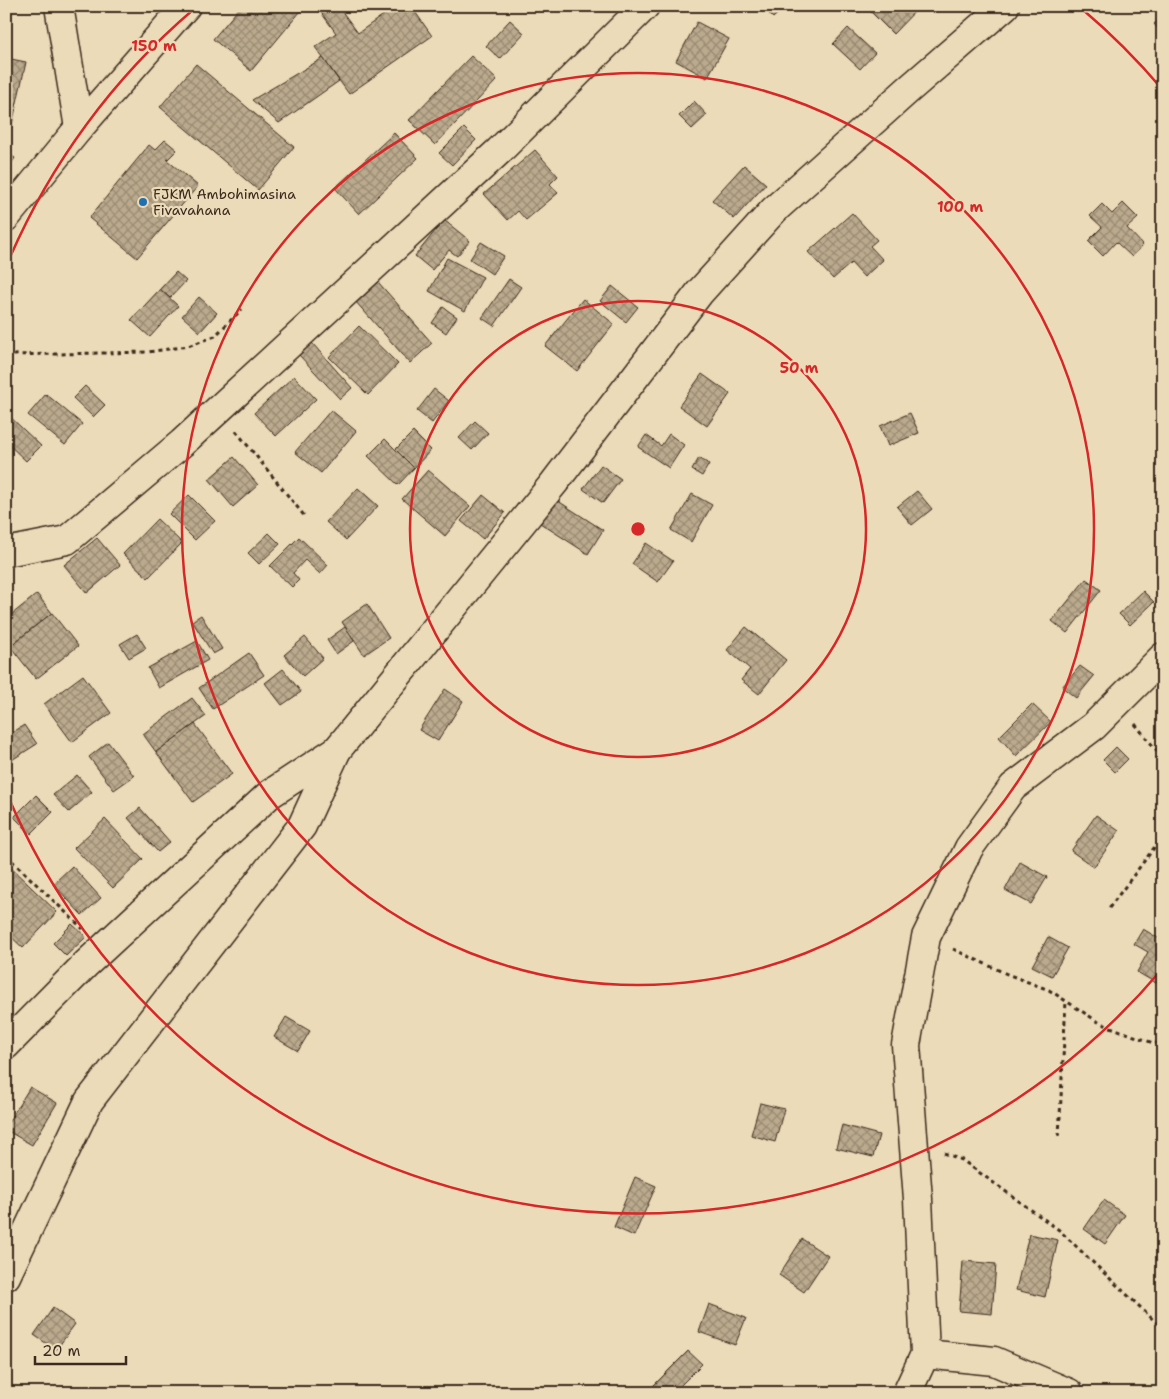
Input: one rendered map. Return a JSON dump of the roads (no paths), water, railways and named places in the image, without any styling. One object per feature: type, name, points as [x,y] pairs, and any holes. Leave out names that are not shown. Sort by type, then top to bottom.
[{"type":"street","points":[[59,6],[79,128]]},
{"type":"street","points":[[6,217],[79,128],[186,6]]},
{"type":"street","points":[[6,552],[67,540],[182,443],[499,151],[645,6]]},
{"type":"street","points":[[6,1276],[89,1101],[302,826],[337,750],[554,483],[700,292],[774,210],[1005,6]]},
{"type":"street","points":[[907,1393],[925,1354],[918,1198],[906,1045],[926,937],[969,848],[1013,786],[1094,726],[1163,658]]},
{"type":"street","points":[[6,1045],[103,948],[270,794],[337,750]]},
{"type":"street","points":[[925,1354],[994,1361],[1069,1393]]},
{"type":"place","name":"FJKM Ambohimasina Fivavahana","points":[[143,202]]}]
